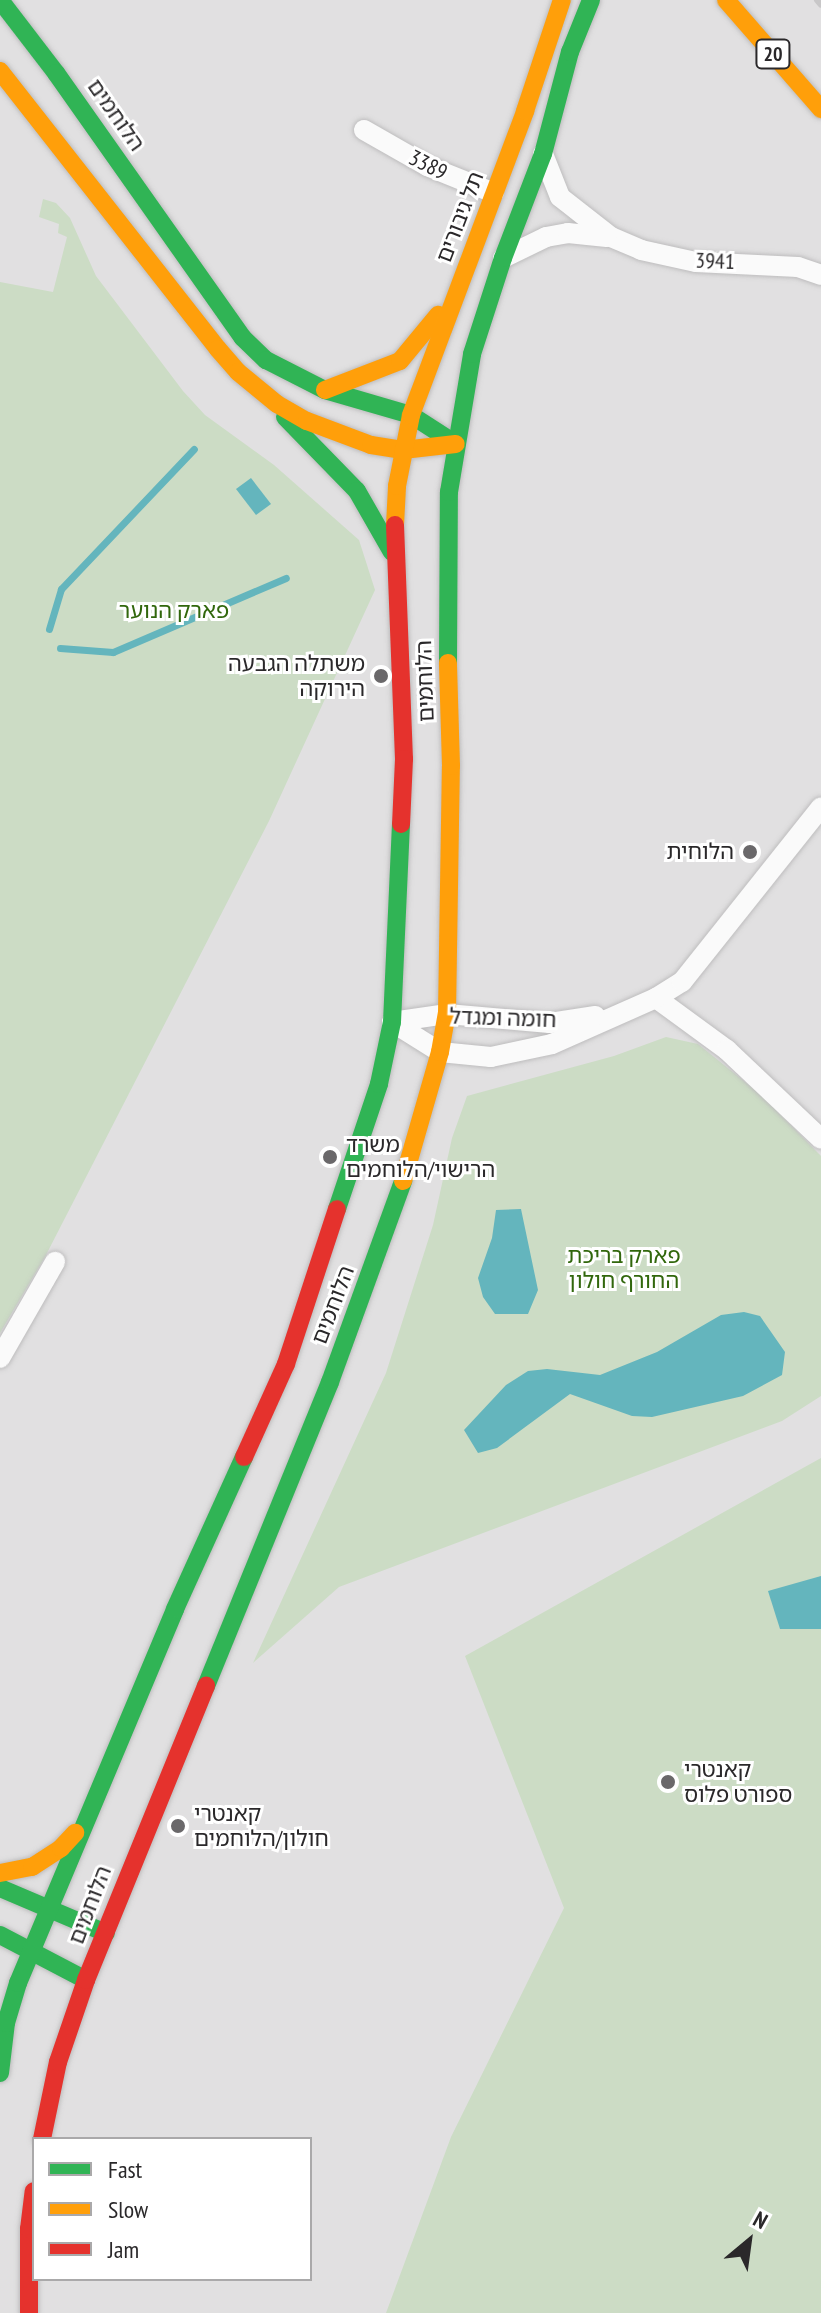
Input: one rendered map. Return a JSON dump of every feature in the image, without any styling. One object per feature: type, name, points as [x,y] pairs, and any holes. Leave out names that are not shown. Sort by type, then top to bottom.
[{"type":"main road","name":"הלוחמים","points":[[0,0],[56,73],[243,338],[266,360],[325,390],[411,415],[456,444],[449,492],[446,585],[451,766],[447,1014],[440,1052],[396,1207],[330,1382],[133,1857],[86,1980],[58,2062],[42,2137]]},
{"type":"main road","name":"תל גיבורים","points":[[403,450],[411,415],[562,0]]},
{"type":"main road","points":[[238,372],[277,404],[307,421],[371,445],[403,450],[456,444],[472,354],[503,258],[543,154],[570,52],[591,0]]},
{"type":"main road","name":"20","points":[[726,0],[821,109]]},
{"type":"main road","points":[[0,71],[238,372],[338,469],[371,511],[393,553]]},
{"type":"main road","points":[[325,390],[376,373],[400,361],[458,290]]},
{"type":"main road","name":"הלוחמים","points":[[0,2073],[6,2023],[30,1953],[175,1609],[286,1364],[347,1188],[379,1084],[392,1022],[404,759],[393,553],[397,486],[403,450]]},
{"type":"main road","points":[[0,1873],[32,1867],[61,1848],[84,1824]]},
{"type":"main road","points":[[0,1888],[106,1933]]},
{"type":"main road","points":[[0,1935],[86,1980]]},
{"type":"main road","points":[[0,1988],[6,2023]]},
{"type":"main road","points":[[29,2313],[32,2206]]},
{"type":"street","name":"3389","points":[[364,130],[427,166],[494,193]]},
{"type":"street","name":"3941","points":[[543,154],[560,197],[578,215],[611,237],[665,258],[756,262],[798,267],[821,275]]},
{"type":"street","name":"3941","points":[[503,258],[546,237],[568,233],[611,237]]},
{"type":"street","name":"חומה ומגדל","points":[[392,1022],[440,1052],[491,1057],[552,1044],[656,998],[682,982],[821,807]]},
{"type":"street","points":[[656,998],[727,1050],[821,1139]]},
{"type":"street","name":"חומה ומגדל","points":[[392,1022],[447,1014],[550,1023],[618,1013]]},
{"type":"street","points":[[0,1358],[55,1262]]},
{"type":"green space","name":"פארק הנוער","points":[[43,199],[56,203],[70,218],[96,276],[183,391],[205,415],[274,465],[359,540],[375,590],[269,821],[46,1255],[0,1333],[0,282],[53,292],[67,237],[58,233],[59,224],[39,217]]},
{"type":"green space","name":"פארק בריכת החורף חולון","points":[[666,1037],[698,1044],[760,1094],[821,1156],[821,1396],[782,1421],[339,1587],[253,1663],[386,1373],[433,1225],[452,1138],[467,1096],[614,1056]]},
{"type":"green space","name":"קאנטרי ספורט פלוס","points":[[821,1458],[821,2313],[386,2313],[451,2137],[564,1908],[465,1656]]},
{"type":"water","points":[[251,478],[271,504],[256,515],[236,489]]},
{"type":"water","points":[[521,1209],[538,1290],[528,1314],[495,1314],[483,1297],[478,1278],[492,1238],[496,1210]]},
{"type":"water","points":[[744,1312],[760,1316],[785,1352],[782,1375],[743,1396],[652,1417],[632,1416],[570,1394],[497,1448],[478,1453],[464,1430],[506,1385],[528,1371],[547,1369],[600,1375],[657,1352],[721,1315]]},
{"type":"water","points":[[821,1576],[821,1629],[780,1629],[768,1591]]},
{"type":"waterway","points":[[49,629],[61,589],[194,449]]},
{"type":"waterway","points":[[60,648],[113,652],[286,578]]},
{"type":"railway","points":[[817,0],[821,5]]},
{"type":"traffic: fast","points":[[0,0],[56,73],[243,338],[266,360],[325,390],[411,415],[456,444]]},
{"type":"traffic: fast","points":[[448,663],[449,492],[472,354],[503,258],[543,154],[570,52],[591,0]]},
{"type":"traffic: fast","points":[[285,417],[357,491],[392,552]]},
{"type":"traffic: fast","points":[[337,1209],[379,1084],[392,1022],[401,824]]},
{"type":"traffic: fast","points":[[206,1686],[330,1382],[403,1181]]},
{"type":"traffic: fast","points":[[0,2073],[6,2023],[18,1983],[175,1609],[244,1457]]},
{"type":"traffic: fast","points":[[0,1888],[106,1933]]},
{"type":"traffic: fast","points":[[0,1935],[86,1980]]},
{"type":"traffic: slow","points":[[395,525],[397,486],[411,415],[525,111],[562,0]]},
{"type":"traffic: slow","points":[[726,0],[821,109]]},
{"type":"traffic: slow","points":[[0,71],[218,349],[238,372],[277,404],[307,421],[371,445],[403,450],[456,444]]},
{"type":"traffic: slow","points":[[325,390],[400,361],[438,315]]},
{"type":"traffic: slow","points":[[403,1181],[440,1052],[447,1014],[451,766],[448,663]]},
{"type":"traffic: slow","points":[[0,1873],[32,1867],[61,1848],[75,1833]]},
{"type":"traffic: jam","points":[[395,525],[404,759],[401,824]]},
{"type":"traffic: jam","points":[[244,1457],[286,1364],[337,1209]]},
{"type":"traffic: jam","points":[[42,2137],[58,2062],[86,1980],[206,1686]]},
{"type":"traffic: jam","points":[[29,2313],[32,2206]]},
{"type":"place","name":"משתלה הגבעה הירוקה","points":[[381,676]]},
{"type":"place","name":"הלוחית","points":[[750,852]]},
{"type":"place","name":"משרד הרישוי/הלוחמים","points":[[330,1157]]},
{"type":"place","name":"קאנטרי ספורט פלוס","points":[[668,1782]]},
{"type":"place","name":"קאנטרי חולון/הלוחמים","points":[[178,1826]]}]
